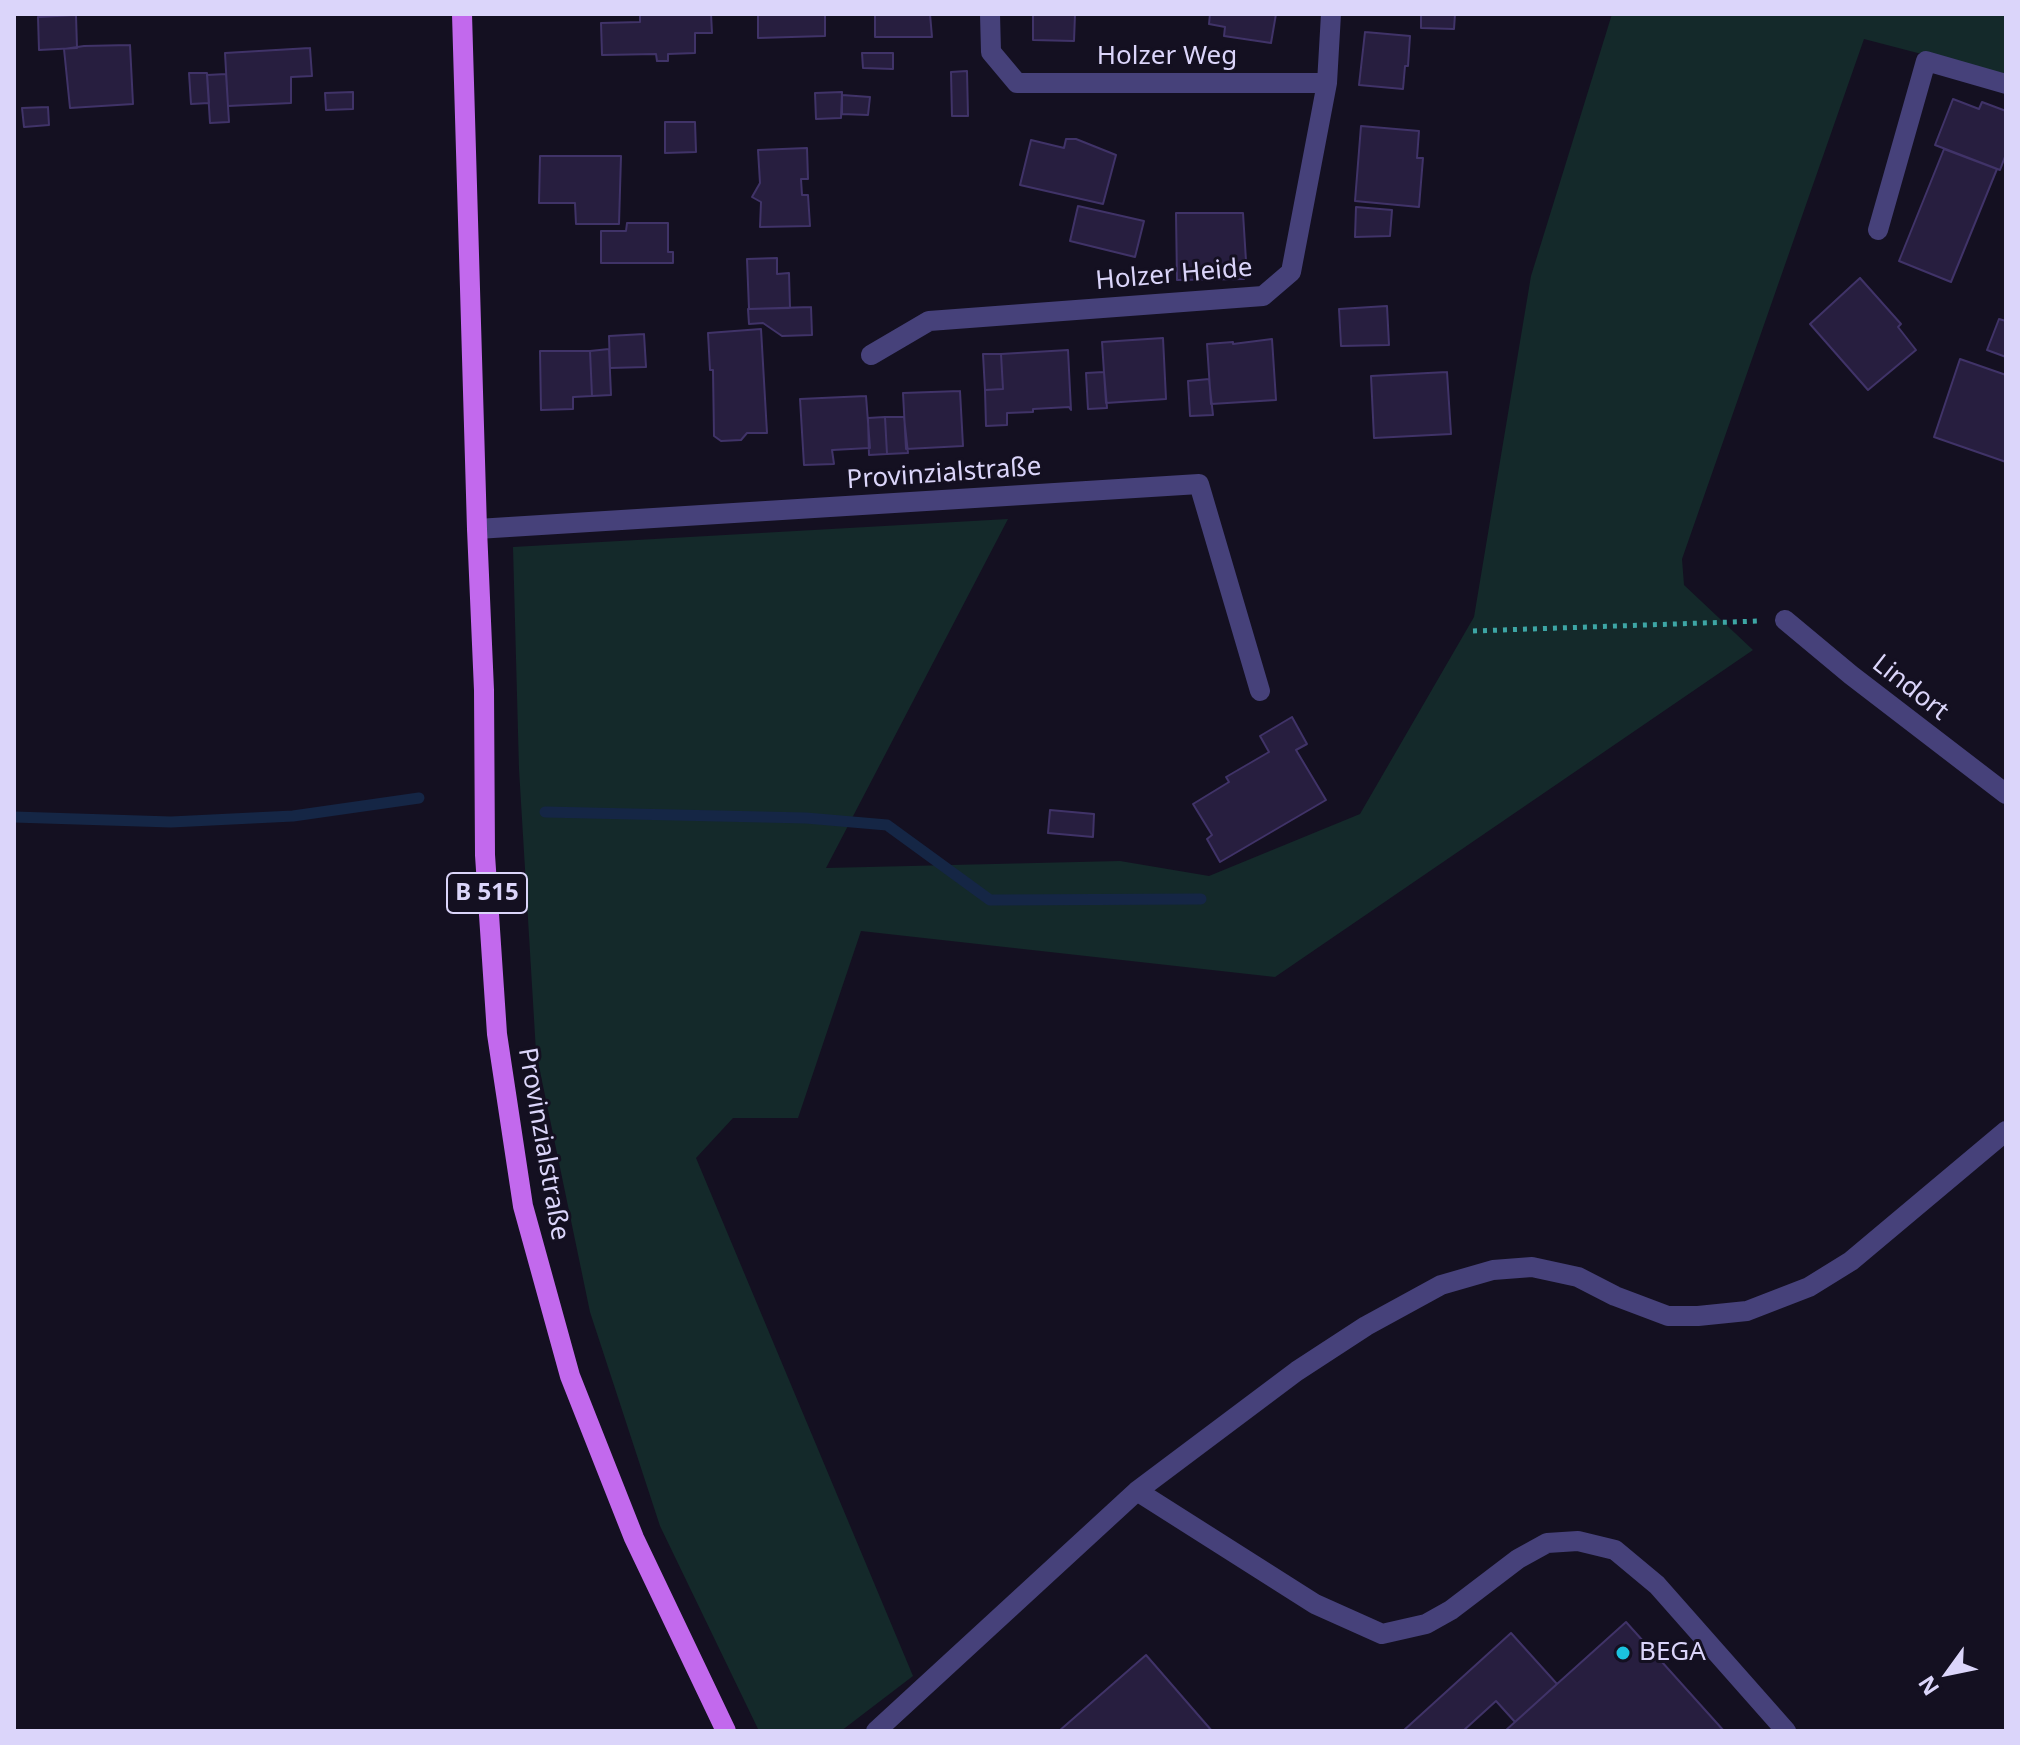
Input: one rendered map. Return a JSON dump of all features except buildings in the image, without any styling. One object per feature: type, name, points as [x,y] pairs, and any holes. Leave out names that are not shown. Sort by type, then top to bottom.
[{"type":"main road","name":"Provinzialstraße","points":[[462,14],[484,690],[485,855],[497,1034],[523,1206],[570,1376],[634,1538],[726,1731]]},
{"type":"street","name":"Holzer Weg","points":[[990,14],[991,52],[1017,83],[1327,83]]},
{"type":"street","points":[[1327,83],[1331,14]]},
{"type":"street","points":[[1878,230],[1926,61],[2006,84]]},
{"type":"street","name":"Holzer Heide","points":[[871,355],[929,321],[1263,296],[1291,272],[1327,83]]},
{"type":"street","name":"Provinzialstraße","points":[[477,529],[1199,484],[1260,691]]},
{"type":"street","name":"Lindort","points":[[1785,620],[2006,794]]},
{"type":"street","points":[[881,1729],[1137,1491],[1297,1371],[1366,1326],[1441,1285],[1493,1270],[1532,1267],[1578,1277],[1615,1296],[1668,1316],[1747,1311],[1809,1287],[1851,1261],[2006,1131]]},
{"type":"street","points":[[1137,1491],[1315,1604],[1382,1634],[1426,1624],[1451,1610],[1518,1559],[1547,1543],[1578,1541],[1615,1550],[1657,1585],[1786,1731]]},
{"type":"path","points":[[1473,631],[1785,620]]},
{"type":"green space","points":[[1612,14],[2006,14],[2006,76],[1864,39],[1682,559],[1684,585],[1753,650],[1275,977],[861,931],[798,1118],[733,1118],[696,1158],[913,1676],[841,1731],[759,1731],[660,1526],[590,1312],[536,1052],[519,769],[513,547],[1008,519],[826,868],[1120,861],[1209,876],[1360,814],[1474,617],[1531,276]]},
{"type":"waterway","points":[[14,817],[171,822],[293,816],[419,798]]},
{"type":"waterway","points":[[545,812],[806,818],[887,825],[990,900],[1201,899]]},
{"type":"place","name":"BEGA","points":[[1623,1653]]}]
